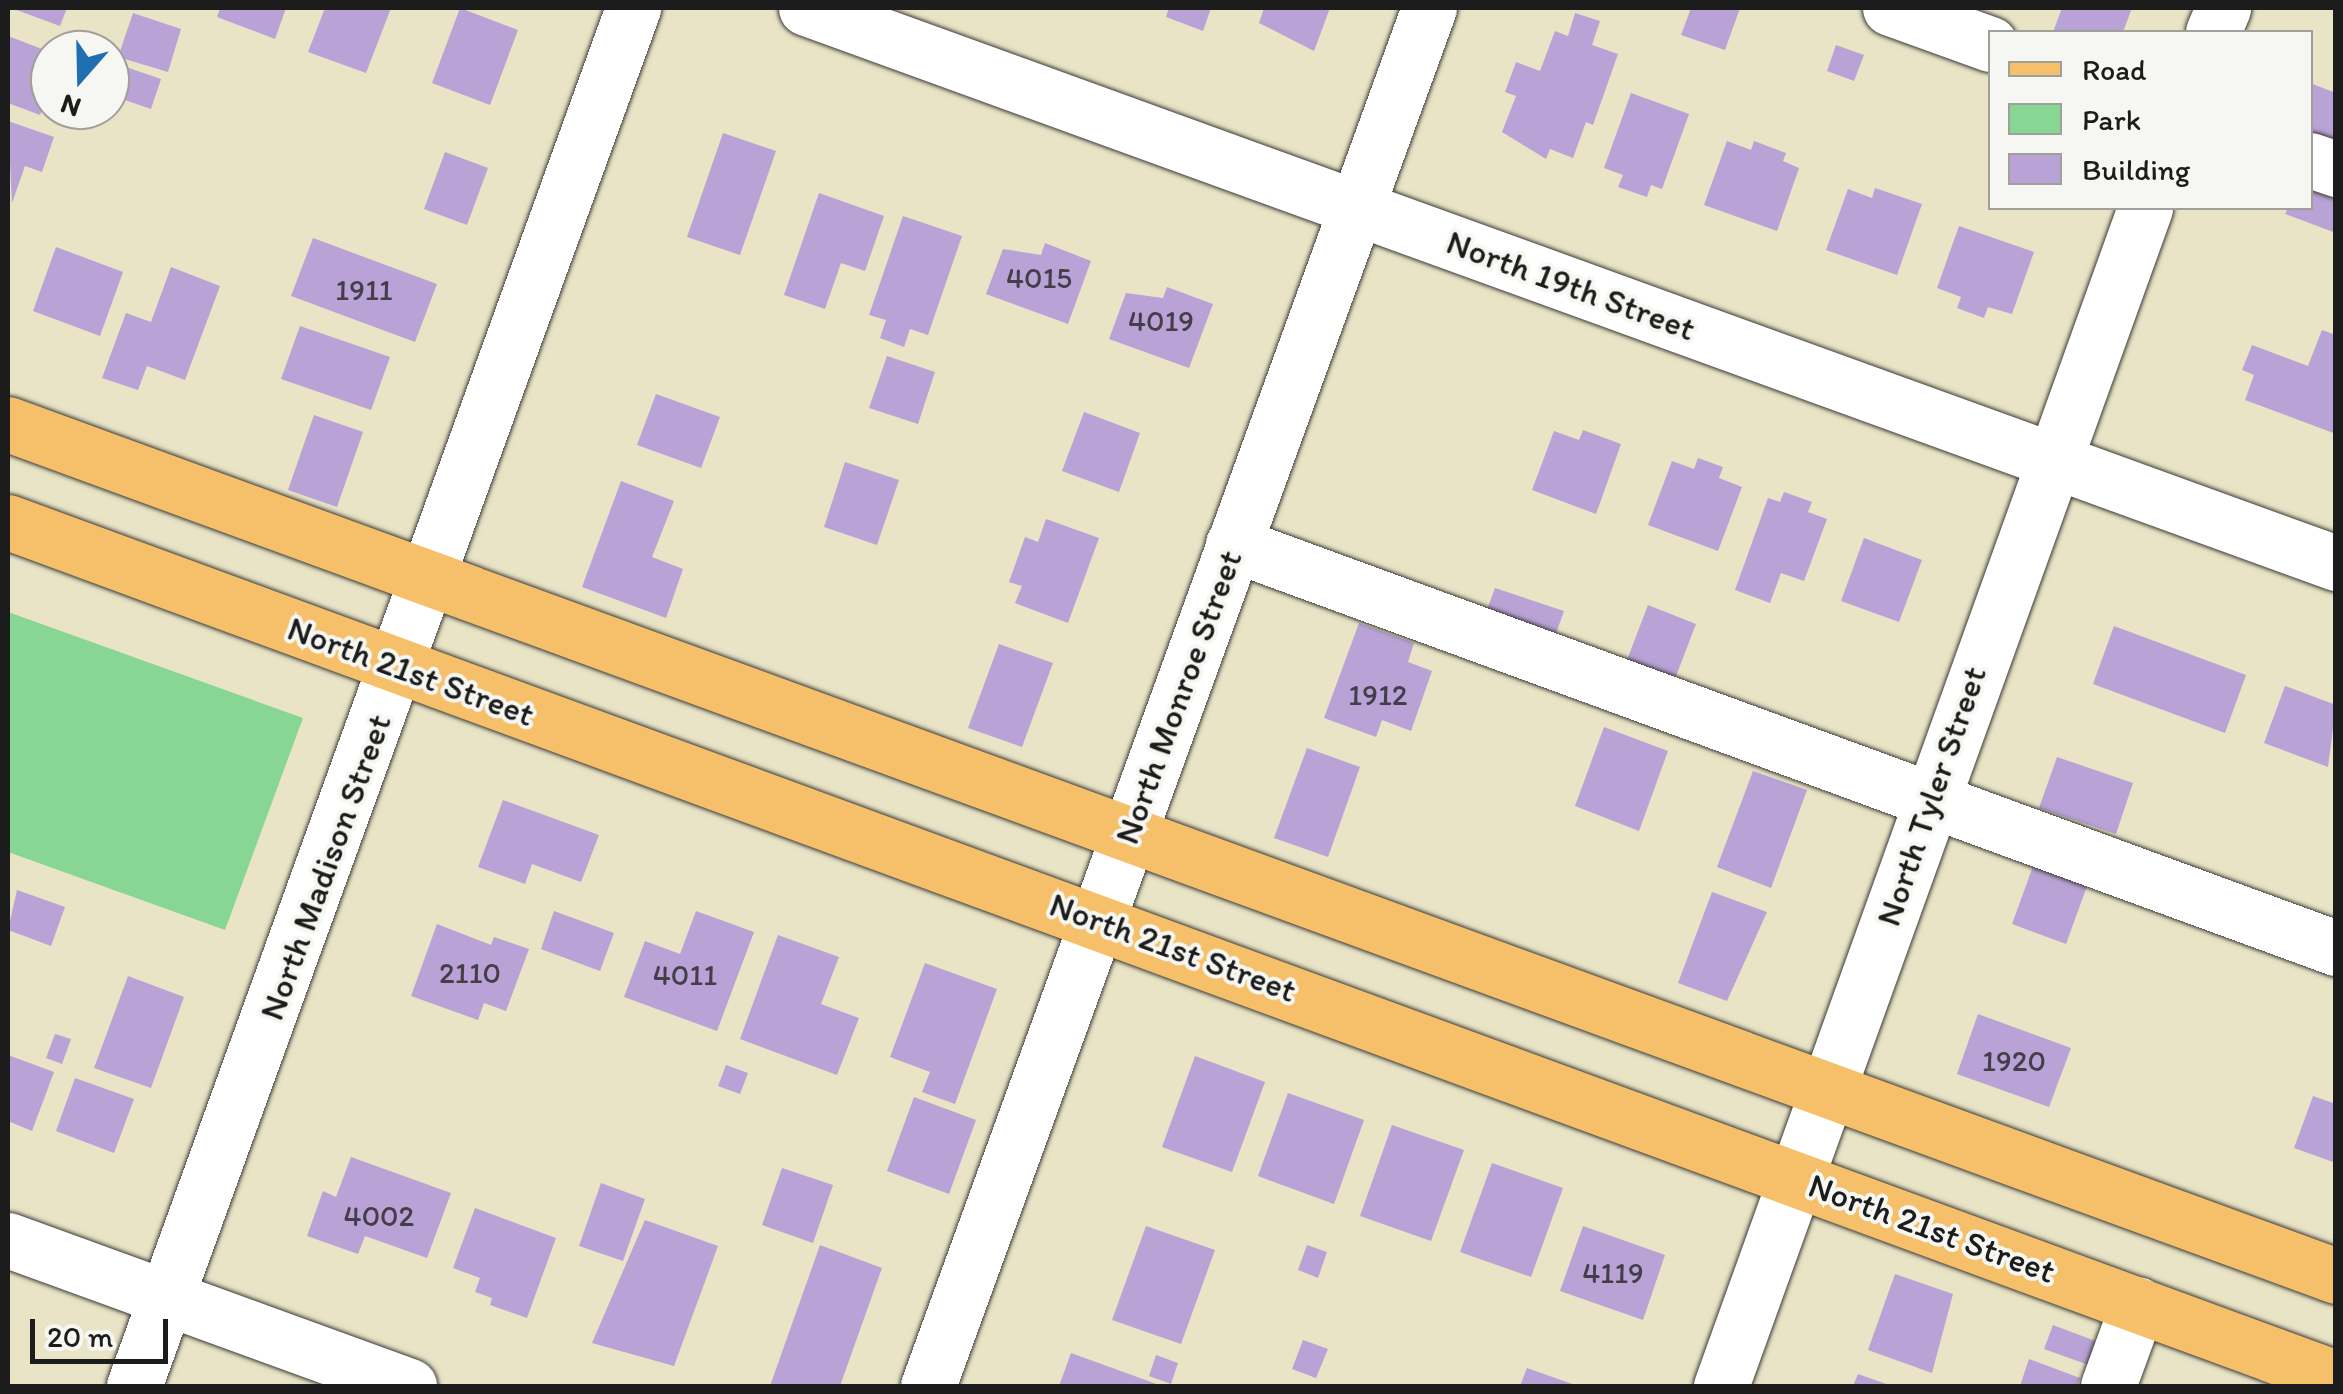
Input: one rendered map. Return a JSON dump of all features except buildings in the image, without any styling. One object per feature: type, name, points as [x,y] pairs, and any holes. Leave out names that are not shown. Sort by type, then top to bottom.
[{"type":"main road","points":[[8,424],[428,583],[2336,1276]]},
{"type":"main road","name":"North 21st Street","points":[[8,522],[1098,919],[2336,1378]]},
{"type":"street","name":"North Madison Street","points":[[134,1386],[399,667],[633,8]]},
{"type":"street","name":"North 19th Street","points":[[806,8],[1356,209],[2052,456],[2336,563]]},
{"type":"street","name":"North Monroe Street","points":[[928,1386],[1429,8]]},
{"type":"street","points":[[1890,8],[1988,43]]},
{"type":"street","name":"North Tyler Street","points":[[1721,1386],[2052,456],[2144,210]]},
{"type":"street","points":[[1234,544],[2336,948]]},
{"type":"street","points":[[8,1240],[409,1386]]},
{"type":"street","points":[[2108,1386],[2138,1304]]},
{"type":"green space","points":[[8,612],[303,718],[225,930],[8,852]]}]
